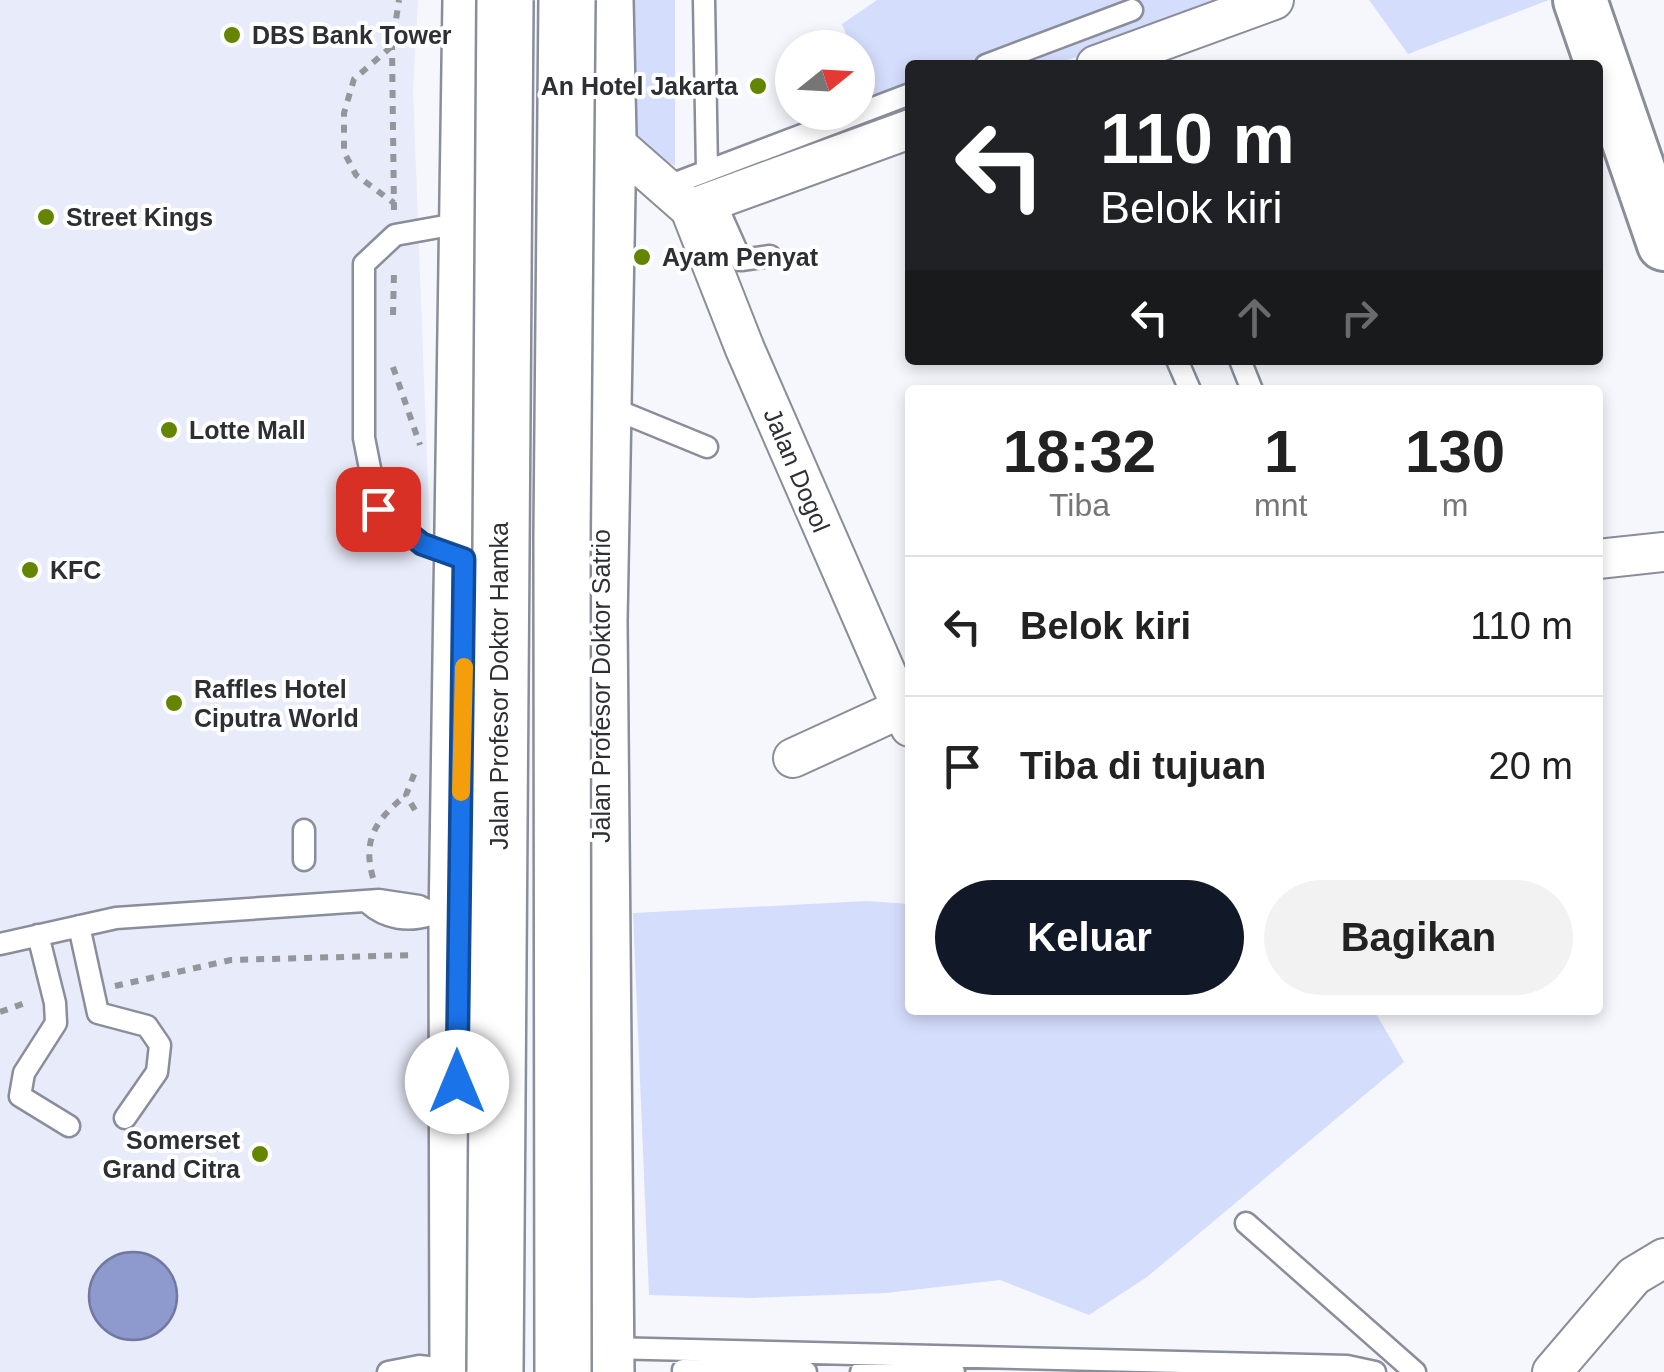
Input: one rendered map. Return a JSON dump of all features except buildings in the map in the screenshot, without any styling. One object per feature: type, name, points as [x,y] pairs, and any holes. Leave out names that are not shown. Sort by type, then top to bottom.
[{"type":"main road","points":[[470,0],[464,552],[439,931],[470,1372]]},
{"type":"main road","name":"Jalan Profesor Doktor Hamka","points":[[470,1372],[505,0]]},
{"type":"main road","points":[[568,0],[562,535],[592,1364]]},
{"type":"main road","name":"Jalan Profesor Doktor Satrio","points":[[592,1364],[608,137],[605,0]]},
{"type":"main road","points":[[464,552],[483,577],[516,607],[558,604],[575,594],[600,561]]},
{"type":"street","points":[[1118,60],[1274,0]]},
{"type":"street","points":[[1580,0],[1601,60]]},
{"type":"street","points":[[1603,67],[1664,244]]},
{"type":"street","points":[[693,191],[905,130]]},
{"type":"street","name":"Jalan Dogol","points":[[608,137],[693,191],[905,718]]},
{"type":"street","points":[[1603,558],[1664,552]]},
{"type":"street","points":[[793,758],[905,718]]},
{"type":"street","points":[[1552,1372],[1634,1276],[1664,1258]]},
{"type":"lane","points":[[704,0],[693,191],[741,260],[770,256]]},
{"type":"lane","points":[[999,60],[1132,10]]},
{"type":"lane","points":[[693,191],[905,96]]},
{"type":"lane","points":[[464,552],[422,544],[378,509],[364,438],[364,264],[394,235],[470,221]]},
{"type":"lane","points":[[604,405],[707,446]]},
{"type":"lane","points":[[304,830],[304,860]]},
{"type":"lane","points":[[0,944],[116,918],[305,898],[403,903],[439,931]]},
{"type":"lane","points":[[79,926],[98,1013],[147,1026],[160,1044],[157,1072],[125,1118]]},
{"type":"lane","points":[[38,936],[56,1003],[56,1024],[24,1073],[20,1096],[69,1126]]},
{"type":"lane","points":[[1246,1223],[1415,1372]]},
{"type":"lane","points":[[592,1364],[1375,1372]]},
{"type":"lane","points":[[683,1364],[806,1372]]},
{"type":"lane","points":[[394,1370],[470,1372]]},
{"type":"lane","points":[[861,1372],[954,1372]]},
{"type":"path","points":[[393,332],[392,46],[399,0]]},
{"type":"path","points":[[392,46],[354,79],[344,112],[344,152],[356,175],[394,204]]},
{"type":"path","points":[[393,352],[393,371],[420,447]]},
{"type":"path","points":[[381,886],[373,877],[367,852],[373,825],[406,795]]},
{"type":"path","points":[[118,987],[231,960],[439,931]]},
{"type":"path","points":[[0,1012],[20,1006]]},
{"type":"shaded area","points":[[0,0],[418,0],[413,90],[444,905],[447,1372],[0,1372]]},
{"type":"shaded area","points":[[612,0],[675,0],[675,166],[623,135]]},
{"type":"shaded area","points":[[877,0],[1256,0],[1067,60],[905,60],[905,114],[881,122],[875,107],[875,30],[844,30],[842,24]]},
{"type":"shaded area","points":[[1369,0],[1549,0],[1408,54]]},
{"type":"shaded area","points":[[867,901],[905,904],[905,1015],[1377,1015],[1404,1062],[1147,1277],[1089,1315],[1000,1280],[886,1293],[751,1298],[649,1295],[633,913]]},
{"type":"water","points":[[133,1252],[164,1265],[177,1296],[164,1327],[133,1340],[102,1327],[89,1296],[102,1265]]},
{"type":"slow traffic","points":[[461,792],[464,667]]},
{"type":"place","name":"DBS Bank Tower","points":[[232,35]]},
{"type":"place","name":"An Hotel Jakarta","points":[[758,86]]},
{"type":"place","name":"Street Kings","points":[[46,217]]},
{"type":"place","name":"Ayam Penyat","points":[[642,257]]},
{"type":"place","name":"Lotte Mall","points":[[169,430]]},
{"type":"place","name":"KFC","points":[[30,570]]},
{"type":"place","name":"Raffles Hotel Ciputra World","points":[[174,703]]},
{"type":"place","name":"Somerset Grand Citra","points":[[260,1154]]},
{"type":"route","points":[[378,509],[422,544],[464,559],[457,1082]]}]
